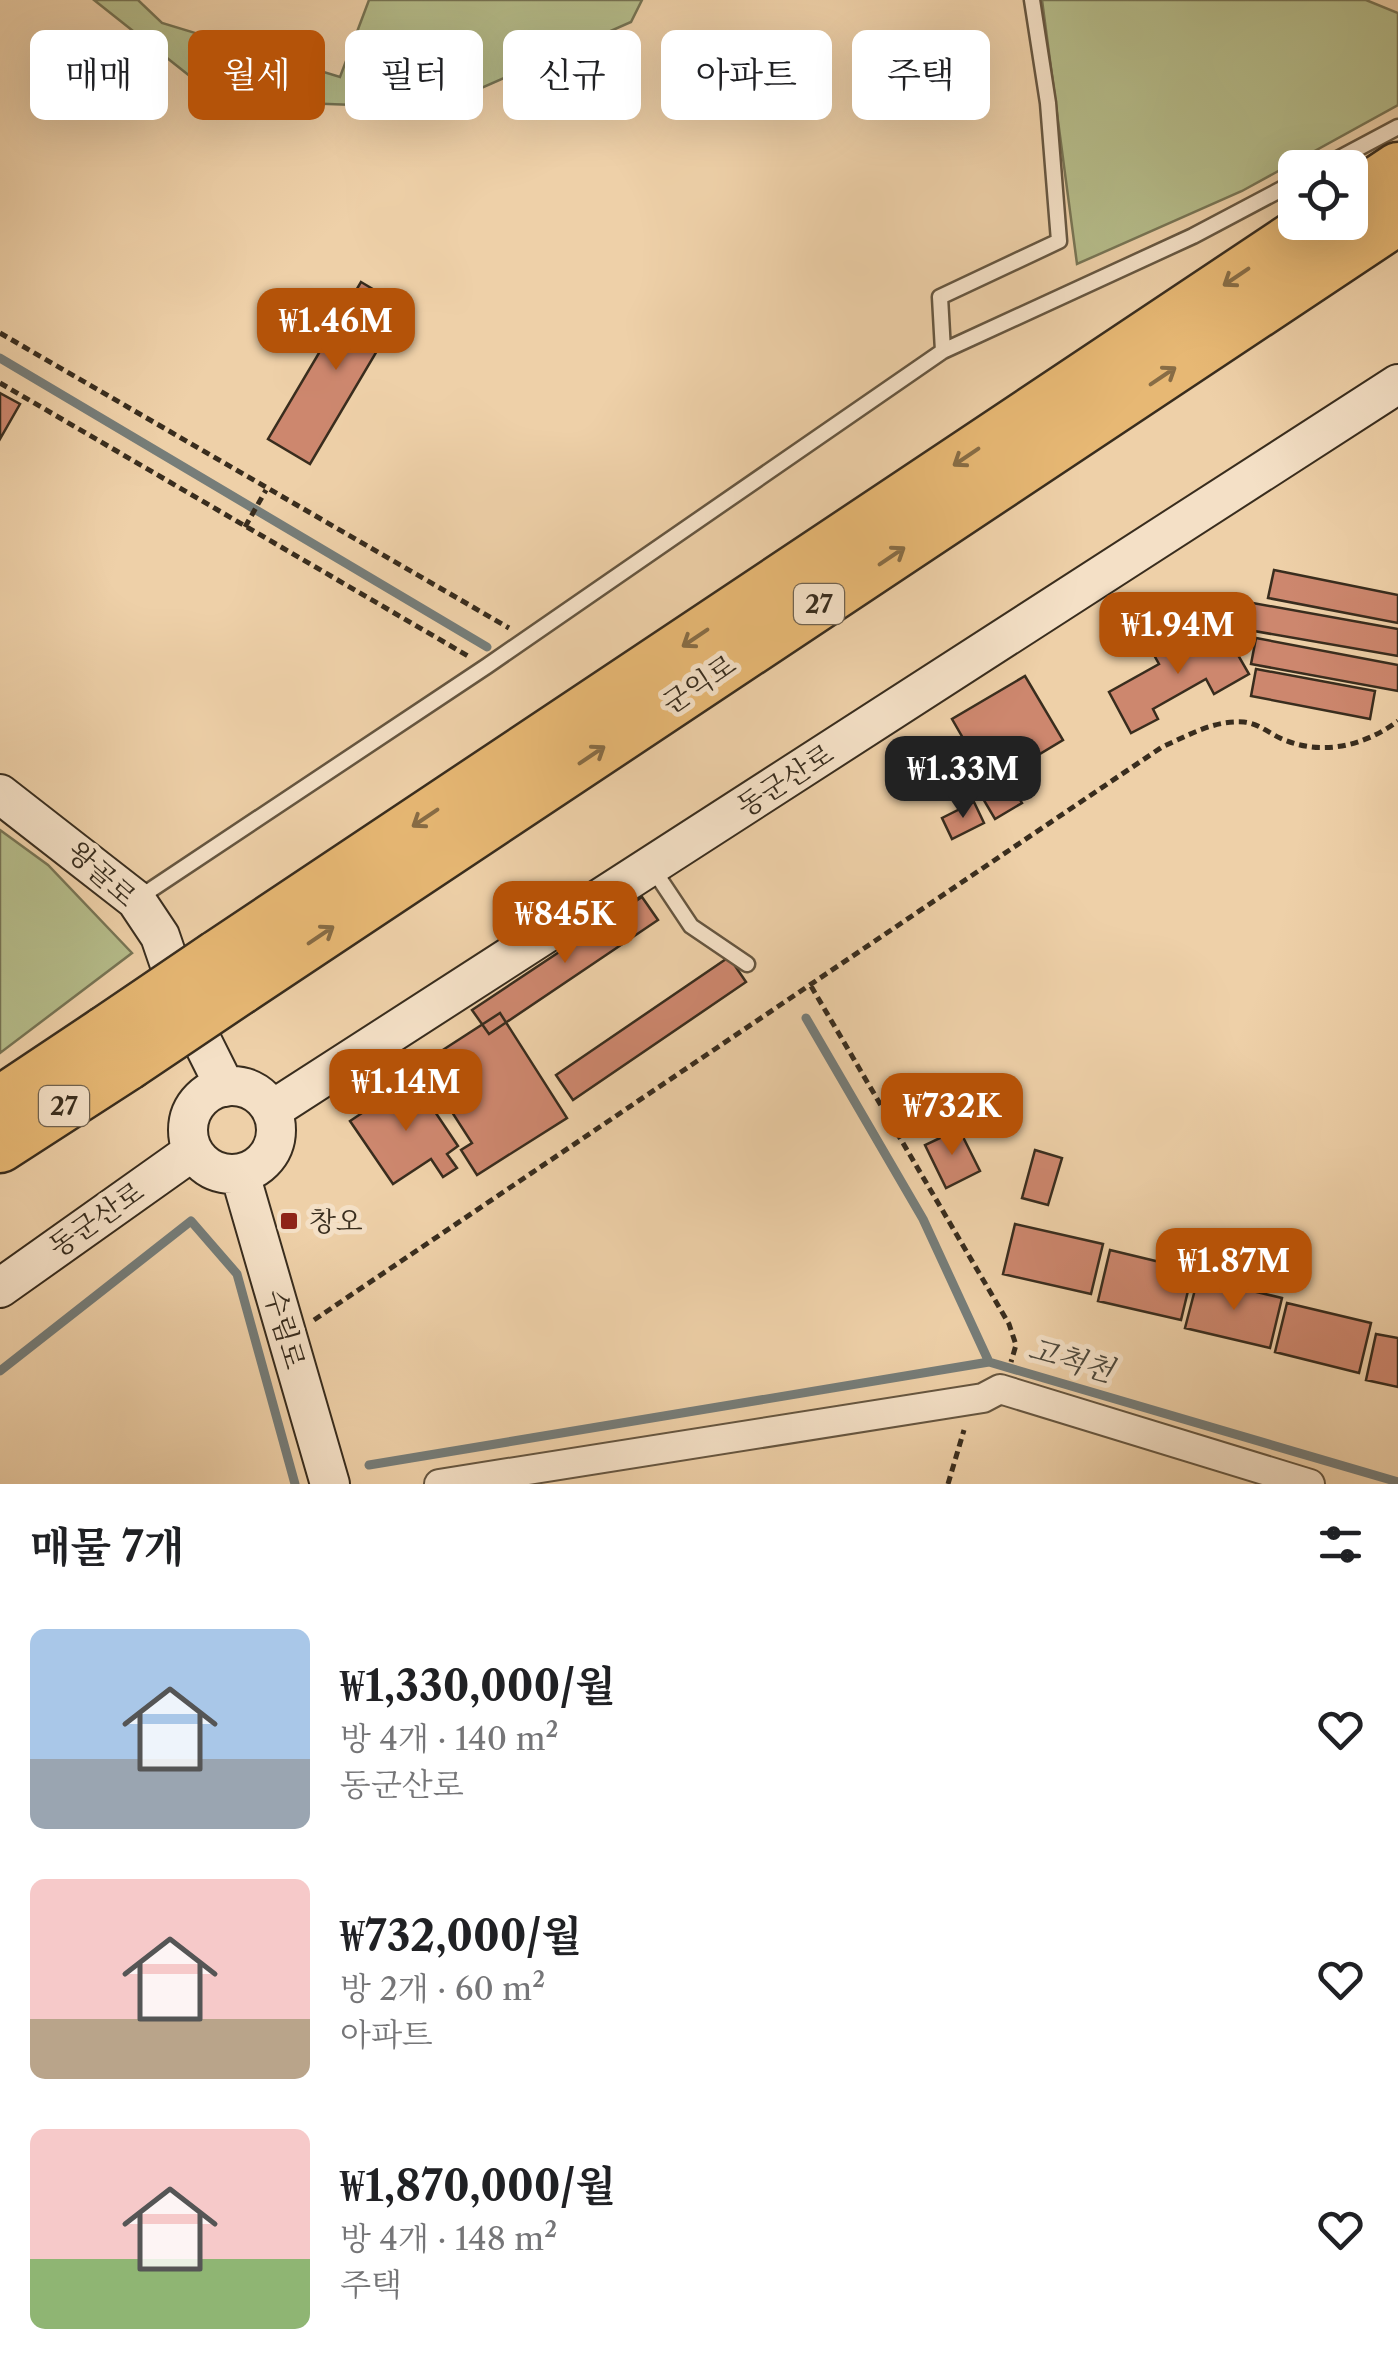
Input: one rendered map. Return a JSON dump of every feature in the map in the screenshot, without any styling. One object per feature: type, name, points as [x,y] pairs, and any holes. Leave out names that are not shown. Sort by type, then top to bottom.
[{"type":"highway","points":[[1368,188],[1398,168]]},
{"type":"highway","name":"군익로","points":[[229,972],[1398,220]]},
{"type":"highway","name":"군익로","points":[[0,1147],[116,1049],[1291,240]]},
{"type":"highway","name":"군익로","points":[[0,1102],[116,1049]]},
{"type":"street","name":"동군산로","points":[[272,1110],[1398,384]]},
{"type":"street","name":"왕골로","points":[[0,794],[136,900],[160,936],[183,1003],[225,1086]]},
{"type":"street","points":[[225,1086],[252,1090],[272,1110],[276,1137],[272,1150],[253,1170],[240,1174],[213,1170],[193,1151],[188,1124],[193,1111],[201,1100],[225,1086]]},
{"type":"street","name":"동군산로","points":[[0,1288],[193,1151]]},
{"type":"street","name":"수림로","points":[[240,1174],[330,1484]]},
{"type":"street","points":[[439,1484],[983,1398],[1000,1389],[1310,1484]]},
{"type":"lane","points":[[943,351],[940,297],[1060,242],[1048,103],[1032,0]]},
{"type":"lane","points":[[1355,150],[1398,127]]},
{"type":"lane","points":[[136,900],[486,666],[943,351],[1192,236],[1278,191]]},
{"type":"lane","points":[[651,866],[691,926],[747,964]]},
{"type":"path","points":[[0,333],[525,637]]},
{"type":"path","points":[[0,383],[486,666]]},
{"type":"path","points":[[246,527],[266,490]]},
{"type":"path","points":[[287,1338],[1162,747],[1212,724],[1248,722],[1285,741],[1324,748],[1369,742],[1398,721]]},
{"type":"path","points":[[811,986],[1010,1324],[1016,1345]]},
{"type":"path","points":[[948,1484],[968,1419],[983,1398]]},
{"type":"green space","points":[[94,0],[138,0],[162,23],[188,31],[188,75],[168,59],[168,30],[132,30]]},
{"type":"green space","points":[[369,0],[642,0],[631,22],[613,30],[503,30],[503,78],[483,87],[483,30],[358,30]]},
{"type":"green space","points":[[1042,0],[1366,0],[1398,13],[1398,105],[1316,150],[1278,150],[1278,171],[1077,264]]},
{"type":"green space","points":[[345,64],[345,105],[325,104],[325,72],[340,77]]},
{"type":"green space","points":[[0,830],[48,865],[132,953],[0,1053]]},
{"type":"building","points":[[361,282],[403,307],[310,464],[268,439]]},
{"type":"building","points":[[0,393],[20,404],[0,439]]},
{"type":"building","points":[[1274,570],[1398,595],[1398,623],[1268,598]]},
{"type":"building","points":[[1236,600],[1398,629],[1398,656],[1231,627]]},
{"type":"building","points":[[1223,629],[1249,674],[1214,694],[1206,679],[1153,709],[1158,719],[1131,733],[1109,692],[1159,664],[1154,655],[1186,638],[1191,647]]},
{"type":"building","points":[[1256,638],[1398,665],[1398,691],[1251,664]]},
{"type":"building","points":[[1256,669],[1375,691],[1370,719],[1251,696]]},
{"type":"building","points":[[1025,676],[1063,740],[1005,775],[1022,803],[995,819],[979,792],[990,785],[952,719]]},
{"type":"building","points":[[974,802],[984,823],[952,839],[942,818]]},
{"type":"building","points":[[642,897],[658,920],[489,1034],[472,1010]]},
{"type":"building","points":[[729,957],[746,982],[573,1100],[556,1075]]},
{"type":"building","points":[[500,1013],[567,1118],[477,1175],[461,1150],[472,1143],[421,1064]]},
{"type":"building","points":[[413,1079],[458,1146],[447,1154],[457,1168],[443,1177],[431,1159],[393,1184],[350,1121]]},
{"type":"building","points":[[959,1129],[980,1171],[946,1188],[925,1145]]},
{"type":"building","points":[[1035,1150],[1062,1158],[1048,1205],[1022,1198]]},
{"type":"building","points":[[1015,1224],[1103,1244],[1091,1294],[1003,1274]]},
{"type":"building","points":[[1110,1250],[1193,1270],[1181,1320],[1098,1301]]},
{"type":"building","points":[[1198,1278],[1282,1298],[1270,1348],[1185,1328]]},
{"type":"building","points":[[1287,1303],[1371,1323],[1359,1373],[1275,1352]]},
{"type":"building","points":[[1376,1334],[1398,1338],[1398,1387],[1366,1380]]},
{"type":"waterway","points":[[0,358],[487,647]]},
{"type":"waterway","name":"고척천","points":[[806,1018],[923,1219],[989,1362],[1398,1482]]},
{"type":"waterway","points":[[0,1371],[191,1221],[237,1274],[295,1484]]},
{"type":"waterway","points":[[369,1465],[989,1362]]},
{"type":"place","name":"창오","points":[[289,1221]]}]
